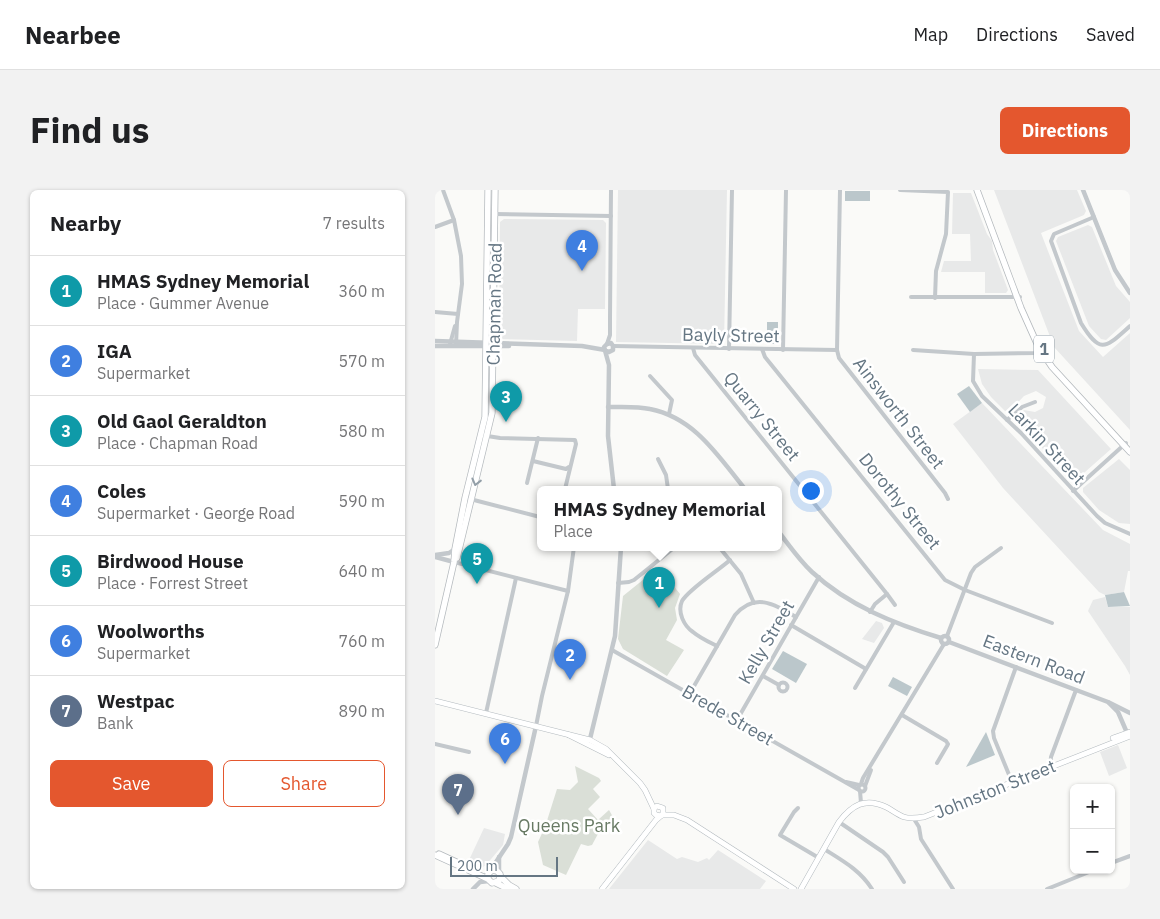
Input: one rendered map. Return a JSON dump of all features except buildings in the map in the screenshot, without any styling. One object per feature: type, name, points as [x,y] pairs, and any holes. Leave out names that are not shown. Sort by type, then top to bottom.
[{"type":"main road","name":"Chapman Road","points":[[488,190],[491,344]]},
{"type":"main road","name":"Chapman Road","points":[[435,645],[455,562],[455,549],[484,436],[491,344],[495,190]]},
{"type":"main road","name":"1","points":[[977,190],[1019,298],[1052,367],[1127,445],[1130,452]]},
{"type":"main road","name":"Chapman Road","points":[[455,562],[458,557],[468,499]]},
{"type":"main road","points":[[435,701],[536,726],[589,742],[613,757],[643,786],[656,815],[675,816]]},
{"type":"main road","name":"Johnston Street","points":[[863,803],[875,802],[904,817],[924,818],[1050,768],[1129,734]]},
{"type":"main road","points":[[649,797],[675,816],[687,820],[794,889]]},
{"type":"main road","points":[[801,889],[846,812],[863,803]]},
{"type":"main road","points":[[649,829],[653,810],[657,806],[662,807]]},
{"type":"main road","points":[[602,889],[661,816],[662,807]]},
{"type":"main road","points":[[435,854],[479,872],[496,870],[509,885],[516,889]]},
{"type":"main road","points":[[435,854],[508,889]]},
{"type":"main road","points":[[488,880],[489,872]]},
{"type":"main road","points":[[496,883],[500,879],[500,874]]},
{"type":"street","points":[[443,190],[454,220],[462,269],[459,314],[450,344]]},
{"type":"street","points":[[611,190],[608,407],[609,450],[614,486]]},
{"type":"street","points":[[729,349],[732,190]]},
{"type":"street","points":[[783,350],[786,190]]},
{"type":"street","name":"Ainsworth Street","points":[[840,190],[837,350],[843,364],[945,493],[948,500]]},
{"type":"street","points":[[899,190],[948,192],[946,234],[936,271],[935,298]]},
{"type":"street","points":[[1083,190],[1115,270],[1130,293]]},
{"type":"street","points":[[495,214],[611,216]]},
{"type":"street","points":[[1094,217],[1054,234],[1051,241],[1081,323],[1092,337],[1100,345],[1106,346],[1130,326]]},
{"type":"street","points":[[435,227],[454,220]]},
{"type":"street","points":[[911,297],[1019,298]]},
{"type":"street","points":[[435,312],[459,314]]},
{"type":"street","points":[[456,344],[457,322]]},
{"type":"street","name":"Bayly Street","points":[[435,341],[450,344]]},
{"type":"street","name":"Bayly Street","points":[[435,346],[491,344],[595,348],[837,350]]},
{"type":"street","name":"Quarry Street","points":[[693,348],[695,355],[895,604]]},
{"type":"street","name":"Dorothy Street","points":[[762,349],[765,357],[945,580],[965,590],[1052,622]]},
{"type":"street","points":[[913,350],[974,354],[1037,353],[1043,351]]},
{"type":"street","name":"Larkin Street","points":[[974,354],[973,381],[982,396],[1021,433],[1073,491],[1105,523],[1130,534]]},
{"type":"street","points":[[650,376],[672,400],[669,414]]},
{"type":"street","points":[[1007,420],[1022,406],[1035,402]]},
{"type":"street","points":[[608,407],[644,408],[669,414],[686,423],[701,435],[743,486]]},
{"type":"street","points":[[484,436],[575,440],[576,444],[566,486]]},
{"type":"street","points":[[527,483],[538,438]]},
{"type":"street","points":[[1073,491],[1127,445]]},
{"type":"street","points":[[658,459],[666,475],[668,486]]},
{"type":"street","points":[[533,461],[566,469],[570,467]]},
{"type":"street","points":[[468,499],[537,516]]},
{"type":"street","points":[[782,536],[807,566],[856,604],[894,622],[941,638],[946,643]]},
{"type":"street","points":[[863,803],[861,788],[873,763],[949,638],[947,636],[975,566],[1001,548]]},
{"type":"street","points":[[435,556],[449,553],[455,549]]},
{"type":"street","points":[[489,872],[511,837],[567,591],[573,551]]},
{"type":"street","points":[[589,742],[612,650],[621,551]]},
{"type":"street","points":[[618,583],[634,580],[670,551]]},
{"type":"street","points":[[722,551],[744,580],[754,603]]},
{"type":"street","points":[[435,556],[567,591]]},
{"type":"street","points":[[717,646],[688,628],[683,620],[681,606],[687,595],[730,560]]},
{"type":"street","name":"Kelly Street","points":[[737,720],[819,577]]},
{"type":"street","points":[[486,713],[516,578]]},
{"type":"street","points":[[870,612],[875,604],[887,594]]},
{"type":"street","points":[[690,693],[735,615],[743,607],[754,603],[770,603],[796,617]]},
{"type":"street","points":[[855,688],[894,622]]},
{"type":"street","points":[[791,626],[866,669]]},
{"type":"street","points":[[941,638],[947,636]]},
{"type":"street","name":"Eastern Road","points":[[946,643],[1016,667],[1108,702],[1130,713]]},
{"type":"street","name":"Brede Street","points":[[612,650],[844,781],[861,788]]},
{"type":"street","points":[[1012,782],[994,738],[993,731],[1016,667]]},
{"type":"street","points":[[763,676],[779,685]]},
{"type":"street","points":[[1050,768],[1051,757],[1076,690]]},
{"type":"street","points":[[1108,702],[1118,712],[1129,734]]},
{"type":"street","points":[[902,715],[946,741],[948,744],[937,764]]},
{"type":"street","points":[[435,744],[469,752]]},
{"type":"street","points":[[780,835],[798,808]]},
{"type":"street","points":[[914,819],[919,827],[919,834],[953,889]]},
{"type":"street","points":[[839,822],[883,852],[904,882]]},
{"type":"street","points":[[775,832],[819,858]]},
{"type":"street","points":[[824,849],[854,868],[865,878],[872,889]]},
{"type":"street","points":[[1115,862],[1130,856]]},
{"type":"street","points":[[499,857],[500,874]]},
{"type":"street","points":[[474,888],[477,879],[475,874]]},
{"type":"street","points":[[1047,889],[1084,874]]},
{"type":"street","points":[[474,888],[480,882],[488,880]]},
{"type":"shaded area","points":[[618,190],[727,190],[724,344],[616,342]]},
{"type":"shaded area","points":[[994,190],[1077,190],[1086,211],[1084,215],[1041,233],[1079,331],[1103,357],[1130,333],[1130,430],[1054,347]]},
{"type":"shaded area","points":[[845,191],[870,191],[870,201],[845,201]]},
{"type":"shaded area","points":[[953,193],[971,193],[987,234],[992,241],[993,250],[1008,290],[1006,293],[985,293],[985,272],[941,272],[944,261],[971,261],[970,234],[952,234]]},
{"type":"shaded area","points":[[504,219],[603,220],[606,223],[605,309],[578,309],[577,341],[501,339],[499,336],[500,222]]},
{"type":"shaded area","points":[[1088,225],[1092,227],[1116,286],[1130,302],[1130,318],[1106,340],[1101,339],[1089,326],[1056,241],[1058,237]]},
{"type":"shaded area","points":[[767,322],[778,322],[778,344],[767,344]]},
{"type":"shaded area","points":[[978,369],[1038,370],[1111,449],[1076,480],[1072,479],[1017,422],[1017,418],[1024,410],[1035,412],[1043,408],[1046,397],[1036,391],[1024,396],[1010,411],[1005,411],[991,397],[982,384]]},
{"type":"shaded area","points":[[969,386],[982,403],[970,412],[957,394]]},
{"type":"shaded area","points":[[982,403],[1103,530],[1130,544],[1130,571],[1128,571],[1124,592],[1105,595],[1099,592],[1003,488],[953,424]]},
{"type":"shaded area","points":[[1119,459],[1130,470],[1130,524],[1119,523],[1099,510],[1083,492],[1083,488]]},
{"type":"shaded area","points":[[1124,592],[1130,606],[1108,607],[1105,595]]},
{"type":"shaded area","points":[[1105,597],[1108,607],[1130,607],[1130,675],[1088,611],[1093,600]]},
{"type":"shaded area","points":[[876,621],[882,623],[884,628],[874,643],[862,639]]},
{"type":"shaded area","points":[[783,651],[807,664],[796,683],[772,669]]},
{"type":"shaded area","points":[[893,677],[912,687],[907,696],[888,686]]},
{"type":"shaded area","points":[[986,732],[995,755],[966,767]]},
{"type":"shaded area","points":[[1118,745],[1127,768],[1109,776],[1100,752]]},
{"type":"shaded area","points":[[484,828],[505,834],[503,845],[483,867],[469,860]]},
{"type":"shaded area","points":[[648,840],[677,859],[682,857],[698,862],[707,858],[709,860],[718,850],[766,881],[760,889],[609,889]]},
{"type":"green space","points":[[659,567],[680,594],[675,608],[677,620],[666,640],[684,650],[667,676],[623,649],[618,639],[623,596]]},
{"type":"green space","name":"Queens Park","points":[[575,766],[599,778],[601,781],[593,789],[600,797],[588,809],[598,820],[609,810],[613,817],[599,832],[592,845],[581,844],[566,875],[543,865],[538,842],[545,827],[557,789],[570,790],[578,782]]},
{"type":"place","name":"Coles","points":[[582,271]]},
{"type":"place","name":"Old Gaol Geraldton","points":[[506,422]]},
{"type":"place","name":"Birdwood House","points":[[477,584]]},
{"type":"place","name":"HMAS Sydney Memorial","points":[[659,608]]},
{"type":"place","name":"IGA","points":[[570,680]]},
{"type":"place","name":"Woolworths","points":[[505,764]]},
{"type":"place","name":"Westpac","points":[[458,815]]}]
